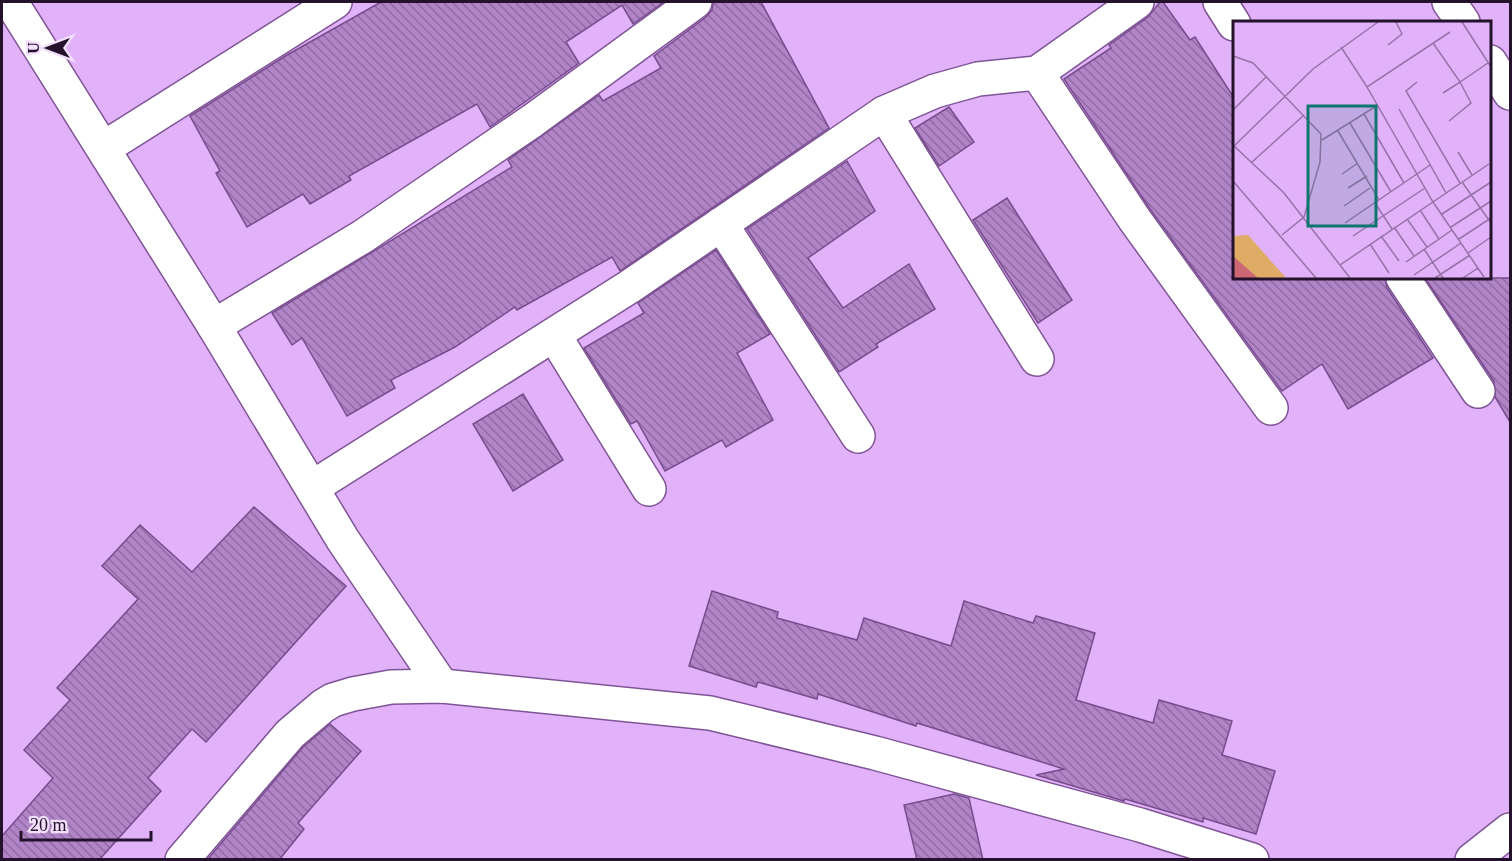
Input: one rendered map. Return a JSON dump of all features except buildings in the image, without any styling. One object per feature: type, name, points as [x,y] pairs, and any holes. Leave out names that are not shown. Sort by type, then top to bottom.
[{"type":"street","points":[[11,2],[104,148],[375,591],[442,686]]},
{"type":"street","points":[[104,148],[335,2]]},
{"type":"street","points":[[214,326],[362,237],[532,121],[695,2]]},
{"type":"street","points":[[313,487],[554,335],[884,113],[935,91],[978,79],[1037,73],[1137,2]]},
{"type":"street","points":[[1449,2],[1462,21]]},
{"type":"street","points":[[1491,64],[1510,93]]},
{"type":"street","points":[[1037,73],[1135,220],[1271,408]]},
{"type":"street","points":[[884,113],[1037,359]]},
{"type":"street","points":[[721,224],[858,436]]},
{"type":"street","points":[[1404,279],[1479,391]]},
{"type":"street","points":[[554,335],[650,489]]},
{"type":"street","points":[[182,860],[290,734],[322,706],[353,694],[391,687],[442,686],[710,713],[875,753],[1140,825],[1252,860]]},
{"type":"street","points":[[1472,860],[1510,830]]}]
